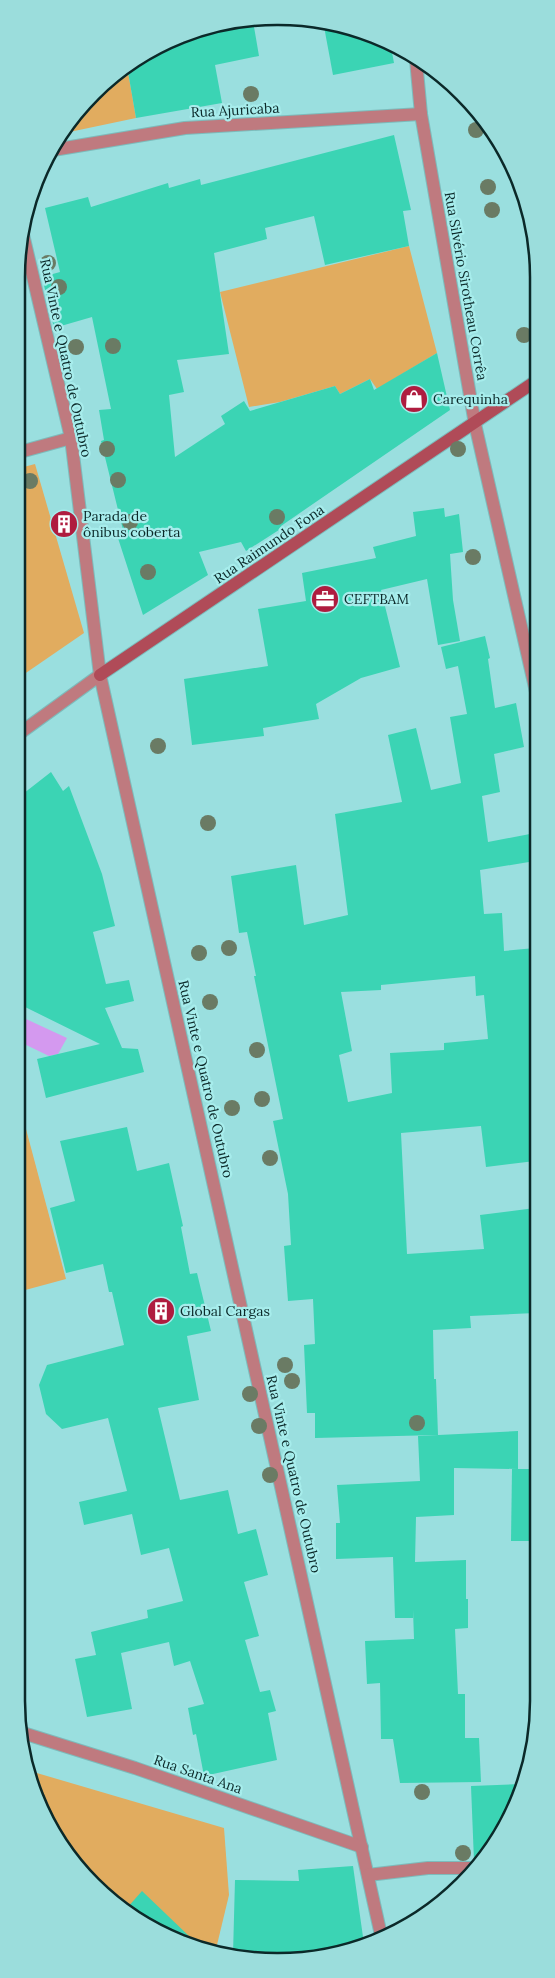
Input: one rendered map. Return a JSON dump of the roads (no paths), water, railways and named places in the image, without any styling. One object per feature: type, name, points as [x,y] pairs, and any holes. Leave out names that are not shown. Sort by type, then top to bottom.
[{"type":"street","name":"Rua Silvério Sirotheau Corrêa","points":[[417,67],[421,114],[475,424],[530,666]]},
{"type":"street","name":"Rua Ajuricaba","points":[[60,149],[185,128],[421,114]]},
{"type":"street","name":"Rua Vinte e Quatro de Outubro","points":[[27,247],[71,438],[100,675],[380,1931]]},
{"type":"street","name":"Rua Raimundo Fona","points":[[25,729],[100,675],[530,385]]},
{"type":"street","points":[[25,451],[71,438]]},
{"type":"street","name":"Rua Santa Ana","points":[[27,1733],[135,1768],[362,1848]]},
{"type":"street","points":[[368,1875],[428,1868],[466,1868]]},
{"type":"place","name":"Carequinha","points":[[414,399]]},
{"type":"place","name":"Parada de ônibus coberta","points":[[64,524]]},
{"type":"place","name":"CEFTBAM","points":[[325,599]]},
{"type":"place","name":"Global Cargas","points":[[161,1311]]}]
